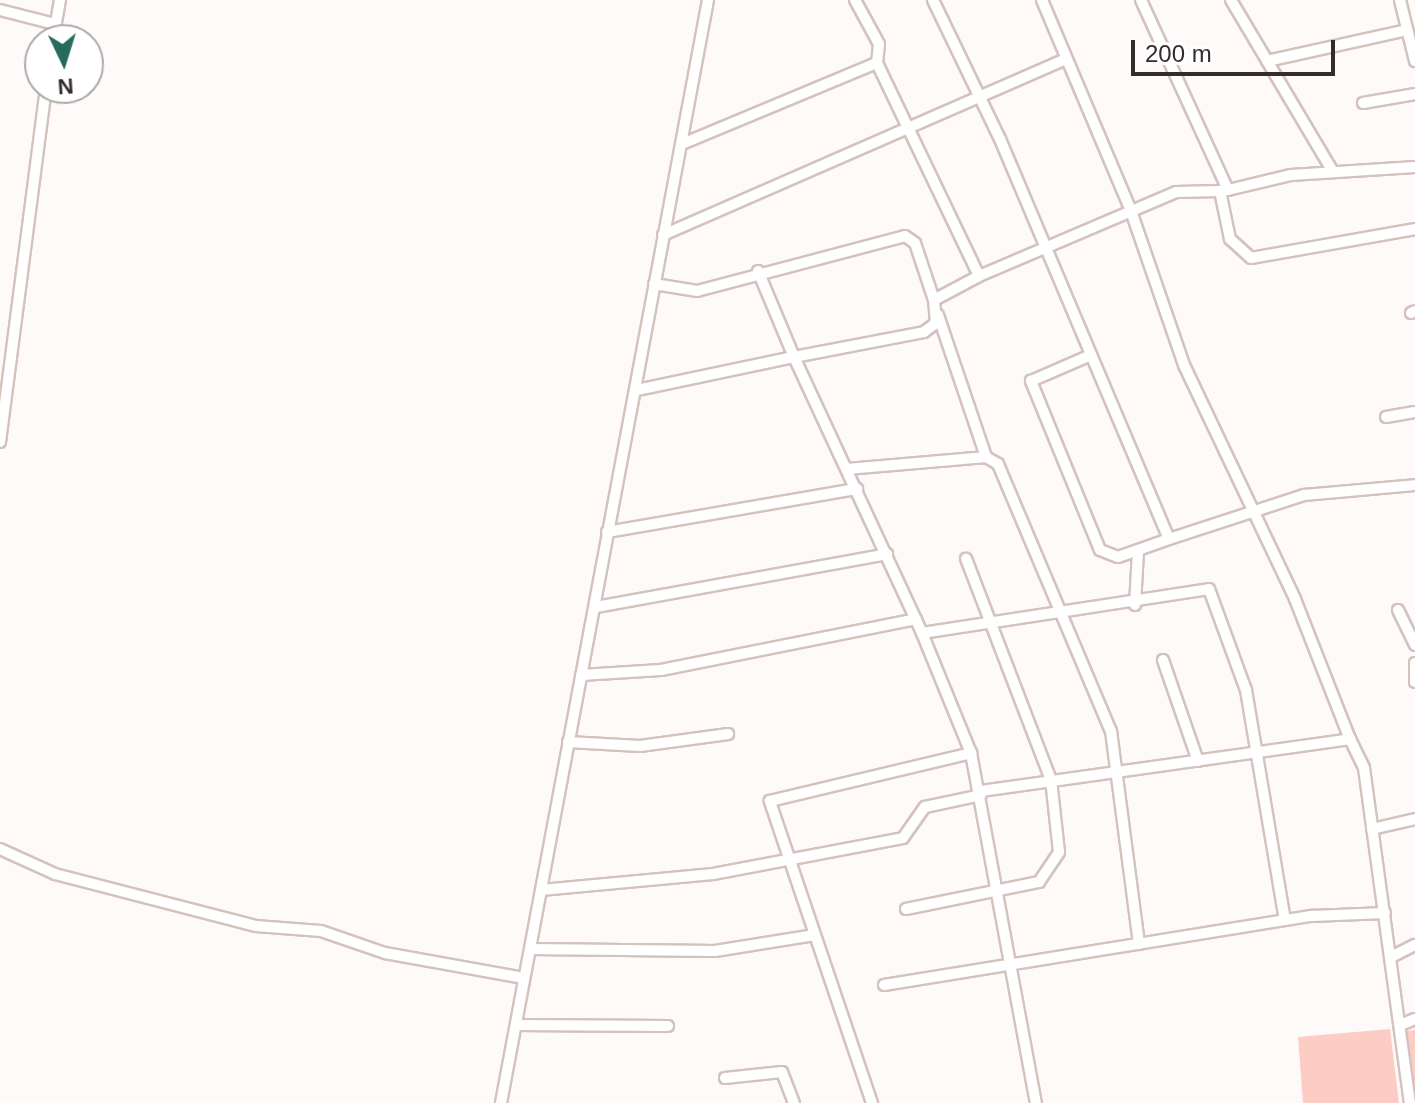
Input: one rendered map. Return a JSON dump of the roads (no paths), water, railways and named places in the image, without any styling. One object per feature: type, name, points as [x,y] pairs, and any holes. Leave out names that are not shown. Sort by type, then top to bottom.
[{"type":"street","points":[[0,10],[55,24],[60,0]]},
{"type":"street","points":[[501,1103],[708,0]]},
{"type":"street","points":[[855,0],[879,44],[877,63],[911,125],[979,276]]},
{"type":"street","points":[[933,0],[1045,247],[1169,539]]},
{"type":"street","points":[[1042,0],[1131,211],[1163,315],[1255,515],[1350,739],[1361,754],[1400,1025],[1410,1063],[1410,1103]]},
{"type":"street","points":[[1141,0],[1224,190],[1230,239],[1251,258],[1415,229]]},
{"type":"street","points":[[1231,0],[1333,172]]},
{"type":"street","points":[[1400,0],[1415,61]]},
{"type":"street","points":[[1267,61],[1407,30]]},
{"type":"street","points":[[663,235],[1066,59]]},
{"type":"street","points":[[682,144],[877,63]]},
{"type":"street","points":[[1363,103],[1415,94]]},
{"type":"street","points":[[0,442],[44,104]]},
{"type":"street","points":[[637,390],[924,332],[935,306],[979,276],[1194,187],[1224,190],[1333,172],[1415,167]]},
{"type":"street","points":[[654,284],[697,291],[758,271],[905,236],[915,243],[986,457],[1001,470],[1111,731],[1119,770],[1139,944]]},
{"type":"street","points":[[758,271],[794,357],[916,619],[971,753],[981,793],[1009,969],[1036,1103]]},
{"type":"street","points":[[1091,355],[1031,381],[1100,550],[1109,557],[1255,515],[1304,495],[1415,485]]},
{"type":"street","points":[[1386,417],[1415,412]]},
{"type":"street","points":[[847,469],[986,457]]},
{"type":"street","points":[[607,532],[857,489]]},
{"type":"street","points":[[1135,605],[1138,551]]},
{"type":"street","points":[[596,607],[887,554]]},
{"type":"street","points":[[906,909],[1039,882],[1053,870],[1060,830],[1051,780],[987,623],[966,559]]},
{"type":"street","points":[[922,633],[1135,605],[1209,589],[1260,753],[1285,920]]},
{"type":"street","points":[[1398,610],[1415,645]]},
{"type":"street","points":[[581,675],[661,670],[916,619]]},
{"type":"street","points":[[1163,660],[1198,761]]},
{"type":"street","points":[[1415,663],[1415,682]]},
{"type":"street","points":[[568,742],[640,746],[728,734]]},
{"type":"street","points":[[541,890],[713,874],[788,856],[903,838],[915,813],[981,793],[1119,770],[1350,739]]},
{"type":"street","points":[[872,1103],[771,808],[775,795],[971,753]]},
{"type":"street","points":[[1372,829],[1415,819]]},
{"type":"street","points":[[0,849],[55,874],[256,926],[321,931],[385,953],[524,978]]},
{"type":"street","points":[[884,985],[1009,969],[1285,920],[1385,913]]},
{"type":"street","points":[[530,949],[715,951],[815,935]]},
{"type":"street","points":[[1391,957],[1415,945]]},
{"type":"street","points":[[1400,1025],[1415,1019]]},
{"type":"street","points":[[516,1025],[668,1026]]},
{"type":"street","points":[[725,1078],[782,1072],[794,1103]]}]
